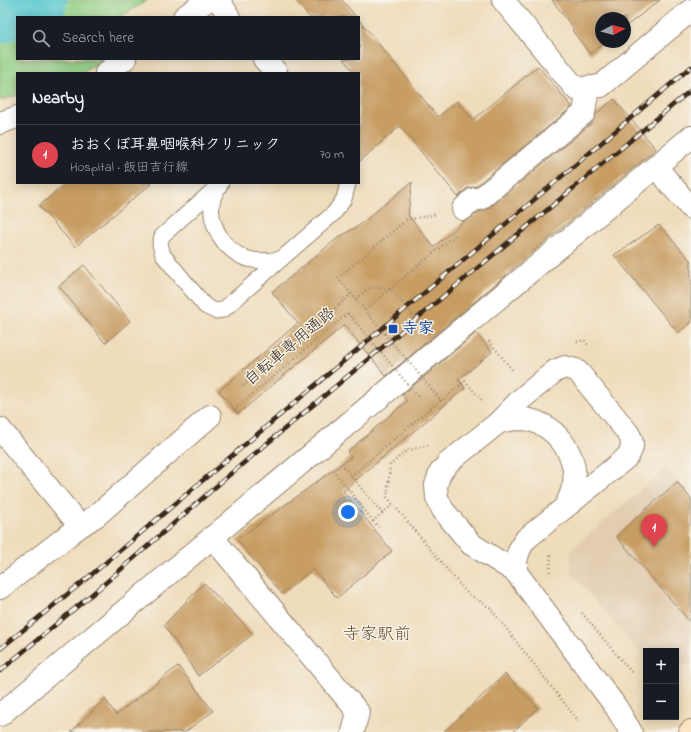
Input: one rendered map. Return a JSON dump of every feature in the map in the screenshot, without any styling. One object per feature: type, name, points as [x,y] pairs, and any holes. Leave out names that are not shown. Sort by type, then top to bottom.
[{"type":"street","points":[[185,16],[208,0]]},
{"type":"street","points":[[219,0],[228,16]]},
{"type":"street","points":[[503,0],[576,89],[601,86],[691,10]]},
{"type":"street","points":[[107,72],[124,60]]},
{"type":"street","points":[[463,209],[474,199],[480,200],[584,113],[588,87]]},
{"type":"street","points":[[0,123],[16,117]]},
{"type":"street","points":[[0,715],[691,137]]},
{"type":"street","points":[[656,167],[691,208]]},
{"type":"street","points":[[516,572],[516,558],[521,545],[526,539],[629,454],[632,448],[631,438],[628,433],[580,374],[571,368],[565,367],[555,371],[526,395],[499,422],[448,463],[440,473],[436,485],[438,498],[443,510],[471,544],[516,572],[616,707],[631,732]]},
{"type":"street","points":[[0,588],[80,526],[96,516],[210,416]]},
{"type":"street","points":[[499,422],[518,419],[536,422],[548,428],[558,436],[566,446],[574,470],[574,483],[571,496],[565,507]]},
{"type":"street","points":[[0,430],[80,526]]},
{"type":"street","points":[[212,537],[358,712],[353,732]]},
{"type":"lane","points":[[220,184],[216,191],[213,203],[214,226],[227,246],[246,258],[263,261],[281,259]]},
{"type":"lane","points":[[220,184],[162,236],[160,244],[163,255],[205,306],[215,310],[223,310],[334,213],[344,199],[348,184]]},
{"type":"path","points":[[406,220],[463,209]]},
{"type":"path","points":[[403,223],[338,278],[441,400]]},
{"type":"path","points":[[365,310],[456,233]]},
{"type":"path","points":[[356,299],[370,287],[391,289],[430,336]]},
{"type":"path","points":[[243,386],[352,294]]},
{"type":"path","name":"自転車専用通路","points":[[235,409],[348,313],[420,399]]},
{"type":"path","points":[[485,344],[488,341],[516,374]]},
{"type":"path","points":[[351,476],[465,381],[483,402]]},
{"type":"path","points":[[346,461],[342,465],[382,513]]},
{"type":"path","points":[[329,465],[379,527]]},
{"type":"path","points":[[374,521],[393,505]]},
{"type":"shaded area","points":[[667,467],[691,495],[691,665],[679,664],[679,648],[643,648],[643,656],[570,571],[571,550]]},
{"type":"green space","points":[[0,0],[148,0],[121,16],[16,16],[16,60],[101,60],[84,72],[16,72],[16,95],[0,101]]},
{"type":"building","points":[[295,0],[342,0],[355,16],[308,16]]},
{"type":"building","points":[[552,0],[660,0],[631,22],[631,12],[595,12],[595,48],[598,48],[590,54],[572,30],[574,29]]},
{"type":"building","points":[[360,21],[438,117],[457,101],[473,120],[538,66],[572,107],[476,186],[466,189],[458,197],[400,126],[360,161],[360,72],[354,72],[344,60],[360,60]]},
{"type":"building","points":[[614,99],[656,149],[386,376],[344,325],[238,414],[219,391],[298,323],[272,292],[339,237],[357,227],[412,182],[408,215],[434,247],[464,221],[479,212],[488,209],[592,123],[596,114]]},
{"type":"building","points":[[65,184],[151,184],[75,247],[39,206]]},
{"type":"building","points":[[659,225],[691,261],[691,323],[678,333],[614,255]]},
{"type":"building","points":[[84,265],[130,321],[105,343],[59,286]]},
{"type":"building","points":[[476,333],[492,352],[458,380],[465,388],[343,491],[392,551],[337,598],[313,569],[282,594],[237,540],[351,457],[347,452],[407,401],[402,395]]},
{"type":"building","points":[[677,482],[691,499],[691,623],[616,536]]},
{"type":"building","points":[[204,583],[253,634],[198,676],[164,625]]},
{"type":"building","points":[[178,666],[213,711],[185,732],[71,732],[105,699],[116,715]]},
{"type":"building","points":[[505,674],[538,708],[513,732],[444,732]]},
{"type":"waterway","points":[[0,17],[41,0]]},
{"type":"railway","points":[[0,649],[91,575],[691,67]]},
{"type":"railway","points":[[0,671],[103,585],[228,476],[691,90]]},
{"type":"place","name":"寺家","points":[[393,329]]},
{"type":"place","name":"おおくぼ耳鼻咽喉科クリニック","points":[[654,547]]},
{"type":"district","name":"寺家駅前","points":[[377,634]]}]
